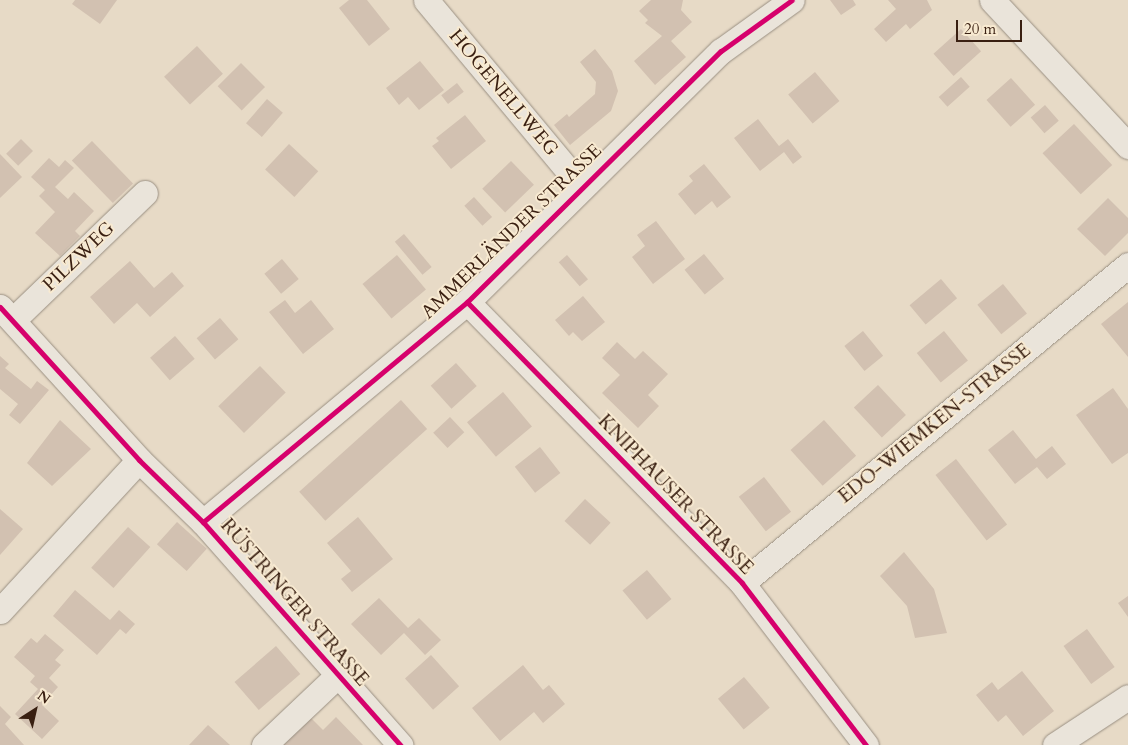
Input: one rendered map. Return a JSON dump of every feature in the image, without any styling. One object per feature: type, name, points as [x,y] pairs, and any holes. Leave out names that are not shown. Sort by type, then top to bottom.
[{"type":"street","name":"HOGENELLWEG","points":[[426,0],[581,186]]},
{"type":"street","name":"AMMERLÄNDER STRASSE","points":[[203,522],[467,302],[581,186],[721,51],[792,0]]},
{"type":"street","points":[[992,0],[1128,146]]},
{"type":"street","name":"PILZWEG","points":[[6,314],[145,193]]},
{"type":"street","name":"EDO-WIEMKEN-STRASSE","points":[[742,583],[1128,265]]},
{"type":"street","name":"KNIPHAUSER STRASSE","points":[[467,302],[742,583],[866,745]]},
{"type":"street","name":"RÜSTRINGER STRASSE","points":[[6,314],[139,460],[203,522],[337,676],[400,745]]},
{"type":"street","points":[[0,611],[139,460]]},
{"type":"street","points":[[264,745],[337,676]]},
{"type":"street","points":[[1055,745],[1128,697]]},
{"type":"building","points":[[75,0],[117,0],[100,24],[72,4]]},
{"type":"building","points":[[349,0],[367,0],[390,29],[369,46],[339,8]]},
{"type":"building","points":[[651,0],[683,0],[681,10],[692,22],[671,41],[686,57],[655,85],[634,61],[662,36],[645,23],[648,20],[639,11]]},
{"type":"building","points":[[830,0],[853,0],[856,5],[841,15]]},
{"type":"building","points":[[888,0],[927,0],[932,10],[910,29],[906,24],[886,42],[874,29],[896,9]]},
{"type":"building","points":[[961,29],[981,51],[954,76],[934,54]]},
{"type":"building","points":[[197,46],[223,74],[190,104],[164,77]]},
{"type":"building","points":[[595,49],[612,71],[618,91],[611,111],[570,145],[554,125],[567,114],[569,117],[595,94],[596,82],[580,62]]},
{"type":"building","points":[[420,61],[444,90],[419,110],[408,97],[399,105],[386,88]]},
{"type":"building","points":[[241,63],[265,87],[242,110],[218,86]]},
{"type":"building","points":[[815,72],[839,101],[813,124],[788,94]]},
{"type":"building","points":[[961,77],[970,87],[947,107],[939,97]]},
{"type":"building","points":[[1011,78],[1035,105],[1011,127],[986,100]]},
{"type":"building","points":[[457,83],[464,92],[448,104],[441,95]]},
{"type":"building","points":[[267,99],[283,113],[262,137],[246,123]]},
{"type":"building","points":[[1045,105],[1059,121],[1044,133],[1031,117]]},
{"type":"building","points":[[465,115],[486,141],[451,169],[432,146],[439,141],[436,138]]},
{"type":"building","points":[[758,119],[779,146],[788,139],[802,157],[793,164],[784,152],[760,171],[734,138]]},
{"type":"building","points":[[1074,124],[1112,165],[1081,194],[1043,153]]},
{"type":"building","points":[[21,139],[33,151],[18,166],[6,154]]},
{"type":"building","points":[[92,141],[133,183],[113,203],[72,160]]},
{"type":"building","points":[[289,144],[318,171],[294,197],[265,170]]},
{"type":"building","points":[[0,154],[22,177],[0,198]]},
{"type":"building","points":[[49,158],[59,167],[65,160],[74,168],[55,187],[68,199],[74,192],[94,211],[75,231],[80,236],[60,256],[35,233],[55,212],[39,196],[45,190],[31,177]]},
{"type":"building","points":[[511,161],[534,185],[505,213],[482,189]]},
{"type":"building","points":[[704,164],[731,197],[717,208],[712,201],[695,215],[678,194],[693,181],[689,176]]},
{"type":"building","points":[[474,197],[492,217],[482,226],[464,206]]},
{"type":"building","points":[[1108,198],[1128,218],[1128,233],[1105,256],[1077,229]]},
{"type":"building","points":[[656,221],[685,259],[653,284],[632,257],[645,246],[637,235]]},
{"type":"building","points":[[404,234],[432,267],[422,275],[395,242]]},
{"type":"building","points":[[704,254],[724,279],[705,295],[685,270]]},
{"type":"building","points":[[397,255],[426,289],[391,318],[363,284]]},
{"type":"building","points":[[567,255],[588,279],[580,286],[559,262]]},
{"type":"building","points":[[282,259],[299,279],[281,294],[264,274]]},
{"type":"building","points":[[130,261],[154,288],[172,272],[184,286],[150,317],[137,303],[114,324],[90,297]]},
{"type":"building","points":[[941,279],[957,298],[926,325],[910,305]]},
{"type":"building","points":[[1003,284],[1027,314],[1001,334],[977,305]]},
{"type":"building","points":[[583,296],[605,322],[582,341],[573,332],[569,336],[555,320]]},
{"type":"building","points":[[285,300],[295,313],[311,300],[334,329],[303,354],[269,312]]},
{"type":"building","points":[[1128,302],[1128,357],[1101,324]]},
{"type":"building","points":[[220,318],[238,339],[215,359],[197,338]]},
{"type":"building","points":[[863,331],[883,356],[864,371],[844,346]]},
{"type":"building","points":[[944,331],[968,361],[941,383],[917,353]]},
{"type":"building","points":[[175,336],[195,359],[170,380],[150,358]]},
{"type":"building","points":[[617,342],[635,359],[643,351],[668,374],[648,395],[659,406],[638,428],[602,393],[620,375],[602,358]]},
{"type":"building","points":[[0,356],[9,364],[5,368],[31,389],[37,381],[49,390],[20,424],[9,415],[18,404],[0,389]]},
{"type":"building","points":[[456,363],[477,386],[451,409],[431,386]]},
{"type":"building","points":[[260,366],[286,393],[244,433],[218,406]]},
{"type":"building","points":[[878,385],[906,415],[882,437],[854,408]]},
{"type":"building","points":[[1113,388],[1128,409],[1128,453],[1112,464],[1076,415]]},
{"type":"building","points":[[503,392],[532,426],[496,457],[467,422]]},
{"type":"building","points":[[401,400],[427,429],[325,521],[299,492]]},
{"type":"building","points":[[450,417],[464,432],[448,448],[433,433]]},
{"type":"building","points":[[60,420],[91,449],[52,486],[27,463]]},
{"type":"building","points":[[824,420],[856,456],[823,486],[791,450]]},
{"type":"building","points":[[1013,430],[1036,459],[1052,446],[1066,464],[1047,479],[1037,467],[1015,484],[988,450]]},
{"type":"building","points":[[540,447],[560,473],[535,493],[515,467]]},
{"type":"building","points":[[956,459],[1007,524],[987,540],[936,475]]},
{"type":"building","points":[[764,477],[791,512],[766,531],[739,497]]},
{"type":"building","points":[[585,499],[611,523],[590,545],[565,521]]},
{"type":"building","points":[[0,509],[23,529],[0,555]]},
{"type":"building","points":[[358,517],[393,559],[352,592],[341,579],[351,571],[327,543]]},
{"type":"building","points":[[177,522],[207,549],[187,571],[157,544]]},
{"type":"building","points":[[128,527],[150,547],[113,588],[91,568]]},
{"type":"building","points":[[904,552],[934,589],[947,633],[915,638],[907,606],[880,576]]},
{"type":"building","points":[[647,570],[671,599],[647,620],[622,591]]},
{"type":"building","points":[[75,590],[110,620],[119,610],[135,624],[126,634],[120,629],[97,655],[53,616]]},
{"type":"building","points":[[1128,596],[1128,617],[1118,603]]},
{"type":"building","points":[[379,598],[408,628],[419,618],[441,640],[425,655],[404,633],[381,655],[351,624]]},
{"type":"building","points":[[1087,629],[1115,667],[1091,684],[1064,646]]},
{"type":"building","points":[[45,634],[64,650],[55,660],[61,665],[49,678],[58,687],[42,705],[59,721],[42,739],[15,714],[38,689],[30,682],[35,676],[14,657],[31,638],[37,643]]},
{"type":"building","points":[[276,646],[300,674],[259,710],[234,682]]},
{"type":"building","points":[[431,655],[459,686],[433,710],[405,678]]},
{"type":"building","points":[[523,665],[543,690],[549,685],[565,704],[543,723],[534,712],[500,741],[472,708]]},
{"type":"building","points":[[1022,671],[1054,711],[1023,736],[1006,715],[998,722],[976,695],[992,682],[998,690]]},
{"type":"building","points":[[744,677],[770,708],[744,729],[718,699]]},
{"type":"building","points":[[0,706],[11,717],[5,724],[24,745],[0,745]]},
{"type":"building","points":[[307,714],[323,730],[336,717],[363,745],[274,745]]},
{"type":"building","points":[[208,725],[230,745],[189,745]]},
{"type":"cycle path","points":[[203,522],[467,302],[721,51],[792,0]]},
{"type":"cycle path","points":[[467,302],[742,583],[866,745]]},
{"type":"cycle path","points":[[0,307],[139,460],[203,522],[400,745]]}]
